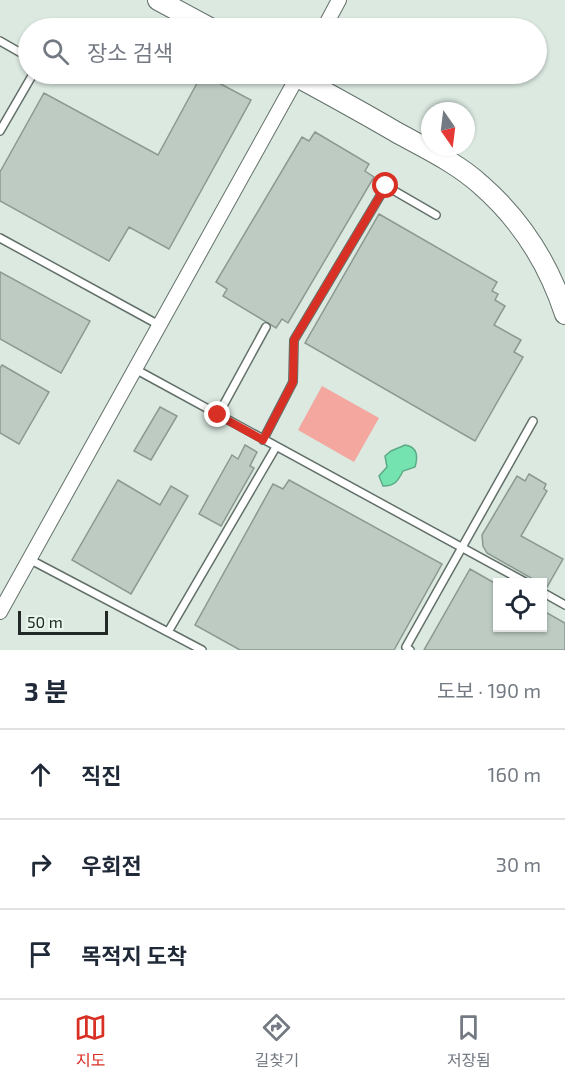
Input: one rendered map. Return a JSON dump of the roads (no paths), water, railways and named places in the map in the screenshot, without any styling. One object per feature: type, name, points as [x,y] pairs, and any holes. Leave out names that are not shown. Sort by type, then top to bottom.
[{"type":"street","points":[[158,0],[191,18]]},
{"type":"street","points":[[329,18],[339,0]]},
{"type":"street","points":[[0,612],[291,84]]},
{"type":"street","points":[[314,84],[416,142],[480,184],[502,206],[538,252],[552,279],[565,314]]},
{"type":"lane","points":[[0,41],[18,51]]},
{"type":"lane","points":[[0,131],[27,84]]},
{"type":"lane","points":[[263,440],[293,382],[294,340],[386,186],[436,215]]},
{"type":"lane","points":[[0,238],[159,325]]},
{"type":"lane","points":[[218,415],[266,327]]},
{"type":"lane","points":[[135,369],[517,578]]},
{"type":"lane","points":[[410,650],[406,647],[533,421]]},
{"type":"lane","points":[[168,632],[276,447]]},
{"type":"lane","points":[[29,560],[202,650]]},
{"type":"lane","points":[[547,594],[565,605]]}]
